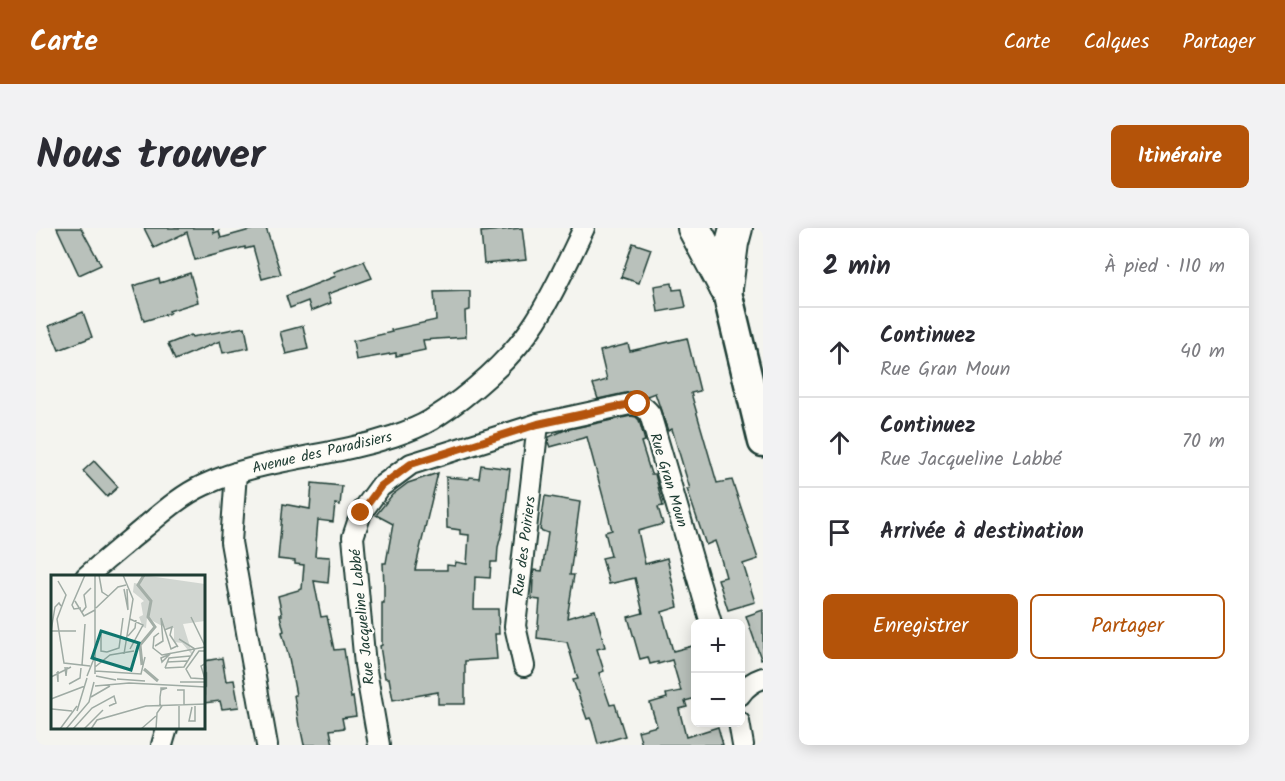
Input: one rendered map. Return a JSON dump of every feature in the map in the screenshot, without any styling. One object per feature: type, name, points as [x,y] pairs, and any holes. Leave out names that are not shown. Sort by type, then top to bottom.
[{"type":"main road","points":[[694,228],[726,288],[763,442]]},
{"type":"main road","points":[[726,288],[736,228]]},
{"type":"street","name":"Avenue des Paradisiers","points":[[267,745],[231,542],[236,473],[355,447],[397,435],[429,421],[477,386],[520,344],[551,294],[584,228]]},
{"type":"street","name":"Rue Gran Moun","points":[[538,424],[630,404],[638,404],[646,408],[650,414],[710,619]]},
{"type":"street","name":"Rue des Poiriers","points":[[524,666],[515,626],[538,424]]},
{"type":"street","name":"Rue Jacqueline Labbé","points":[[379,745],[365,664],[353,537],[361,513],[380,487],[411,464],[538,424]]},
{"type":"street","points":[[88,575],[171,506],[203,486],[236,473]]},
{"type":"street","points":[[745,689],[763,678]]},
{"type":"street","points":[[740,727],[743,745]]},
{"type":"street","points":[[162,745],[167,730]]},
{"type":"building","points":[[57,228],[81,228],[101,265],[79,275]]},
{"type":"building","points":[[144,228],[213,228],[214,233],[219,231],[221,238],[257,228],[266,228],[281,274],[262,279],[253,247],[195,260],[187,232],[154,248]]},
{"type":"building","points":[[522,228],[526,260],[484,264],[481,232]]},
{"type":"building","points":[[633,243],[651,249],[639,283],[621,277]]},
{"type":"building","points":[[364,261],[372,278],[328,294],[331,303],[311,311],[308,301],[290,308],[286,296],[336,276],[334,272]]},
{"type":"building","points":[[190,273],[198,302],[144,321],[133,286],[159,278],[160,283]]},
{"type":"building","points":[[672,283],[673,290],[682,289],[686,307],[658,312],[654,286]]},
{"type":"building","points":[[470,291],[470,310],[465,311],[466,337],[423,340],[425,350],[356,360],[353,341],[436,320],[434,292]]},
{"type":"building","points":[[83,312],[92,337],[59,350],[49,326]]},
{"type":"building","points":[[303,326],[308,349],[286,354],[280,332]]},
{"type":"building","points":[[245,327],[249,348],[223,353],[220,341],[175,360],[168,344],[191,335],[192,337]]},
{"type":"building","points":[[687,338],[700,391],[691,393],[717,483],[732,480],[758,559],[743,564],[755,602],[728,610],[718,579],[726,577],[715,541],[706,545],[687,489],[690,489],[672,429],[668,431],[655,393],[647,396],[630,392],[598,399],[593,384],[607,380],[600,351],[628,344],[630,351]]},
{"type":"building","points":[[631,416],[639,420],[645,441],[641,442],[651,474],[655,474],[663,506],[658,507],[663,524],[638,531],[645,564],[667,558],[678,607],[662,612],[673,651],[691,646],[691,699],[685,701],[687,707],[679,709],[686,737],[718,727],[723,745],[642,745],[638,731],[657,726],[650,703],[667,698],[666,694],[681,691],[672,660],[650,664],[648,657],[640,659],[628,617],[643,613],[635,578],[609,584],[602,558],[611,556],[605,532],[612,530],[587,437],[550,447],[548,442],[549,437],[565,430]]},
{"type":"building","points":[[94,461],[118,487],[107,497],[83,471]]},
{"type":"building","points":[[481,465],[510,469],[497,562],[491,562],[490,578],[475,577],[474,609],[498,609],[499,634],[495,634],[497,659],[465,661],[465,704],[438,704],[438,692],[393,700],[389,678],[385,678],[380,646],[382,645],[382,603],[384,603],[383,563],[386,563],[393,524],[376,515],[392,495],[408,483],[438,473],[415,570],[447,570],[447,565],[455,566],[456,562],[467,564],[469,535],[460,534],[460,530],[447,528],[446,477],[479,478]]},
{"type":"building","points":[[312,483],[342,486],[340,505],[335,504],[333,522],[318,520],[315,556],[330,557],[328,583],[314,581],[321,617],[327,616],[334,650],[344,649],[356,716],[342,718],[344,728],[330,730],[333,745],[304,745],[289,658],[282,632],[284,631],[278,596],[302,589],[304,565],[295,564],[295,561],[278,559],[283,504],[310,509]]},
{"type":"building","points":[[545,496],[580,502],[570,575],[574,575],[567,618],[595,610],[605,647],[597,649],[604,671],[599,673],[610,705],[615,704],[625,736],[598,744],[592,722],[590,718],[587,719],[573,680],[578,679],[567,642],[537,638],[540,600],[532,599],[533,579],[534,570],[542,571],[548,533],[540,530]]},
{"type":"building","points":[[763,610],[763,658],[761,659],[746,616]]},
{"type":"building","points":[[222,658],[226,681],[234,680],[239,707],[222,709],[220,701],[206,703],[206,661]]},
{"type":"route","points":[[361,513],[380,487],[411,464],[538,424],[638,404]]}]
